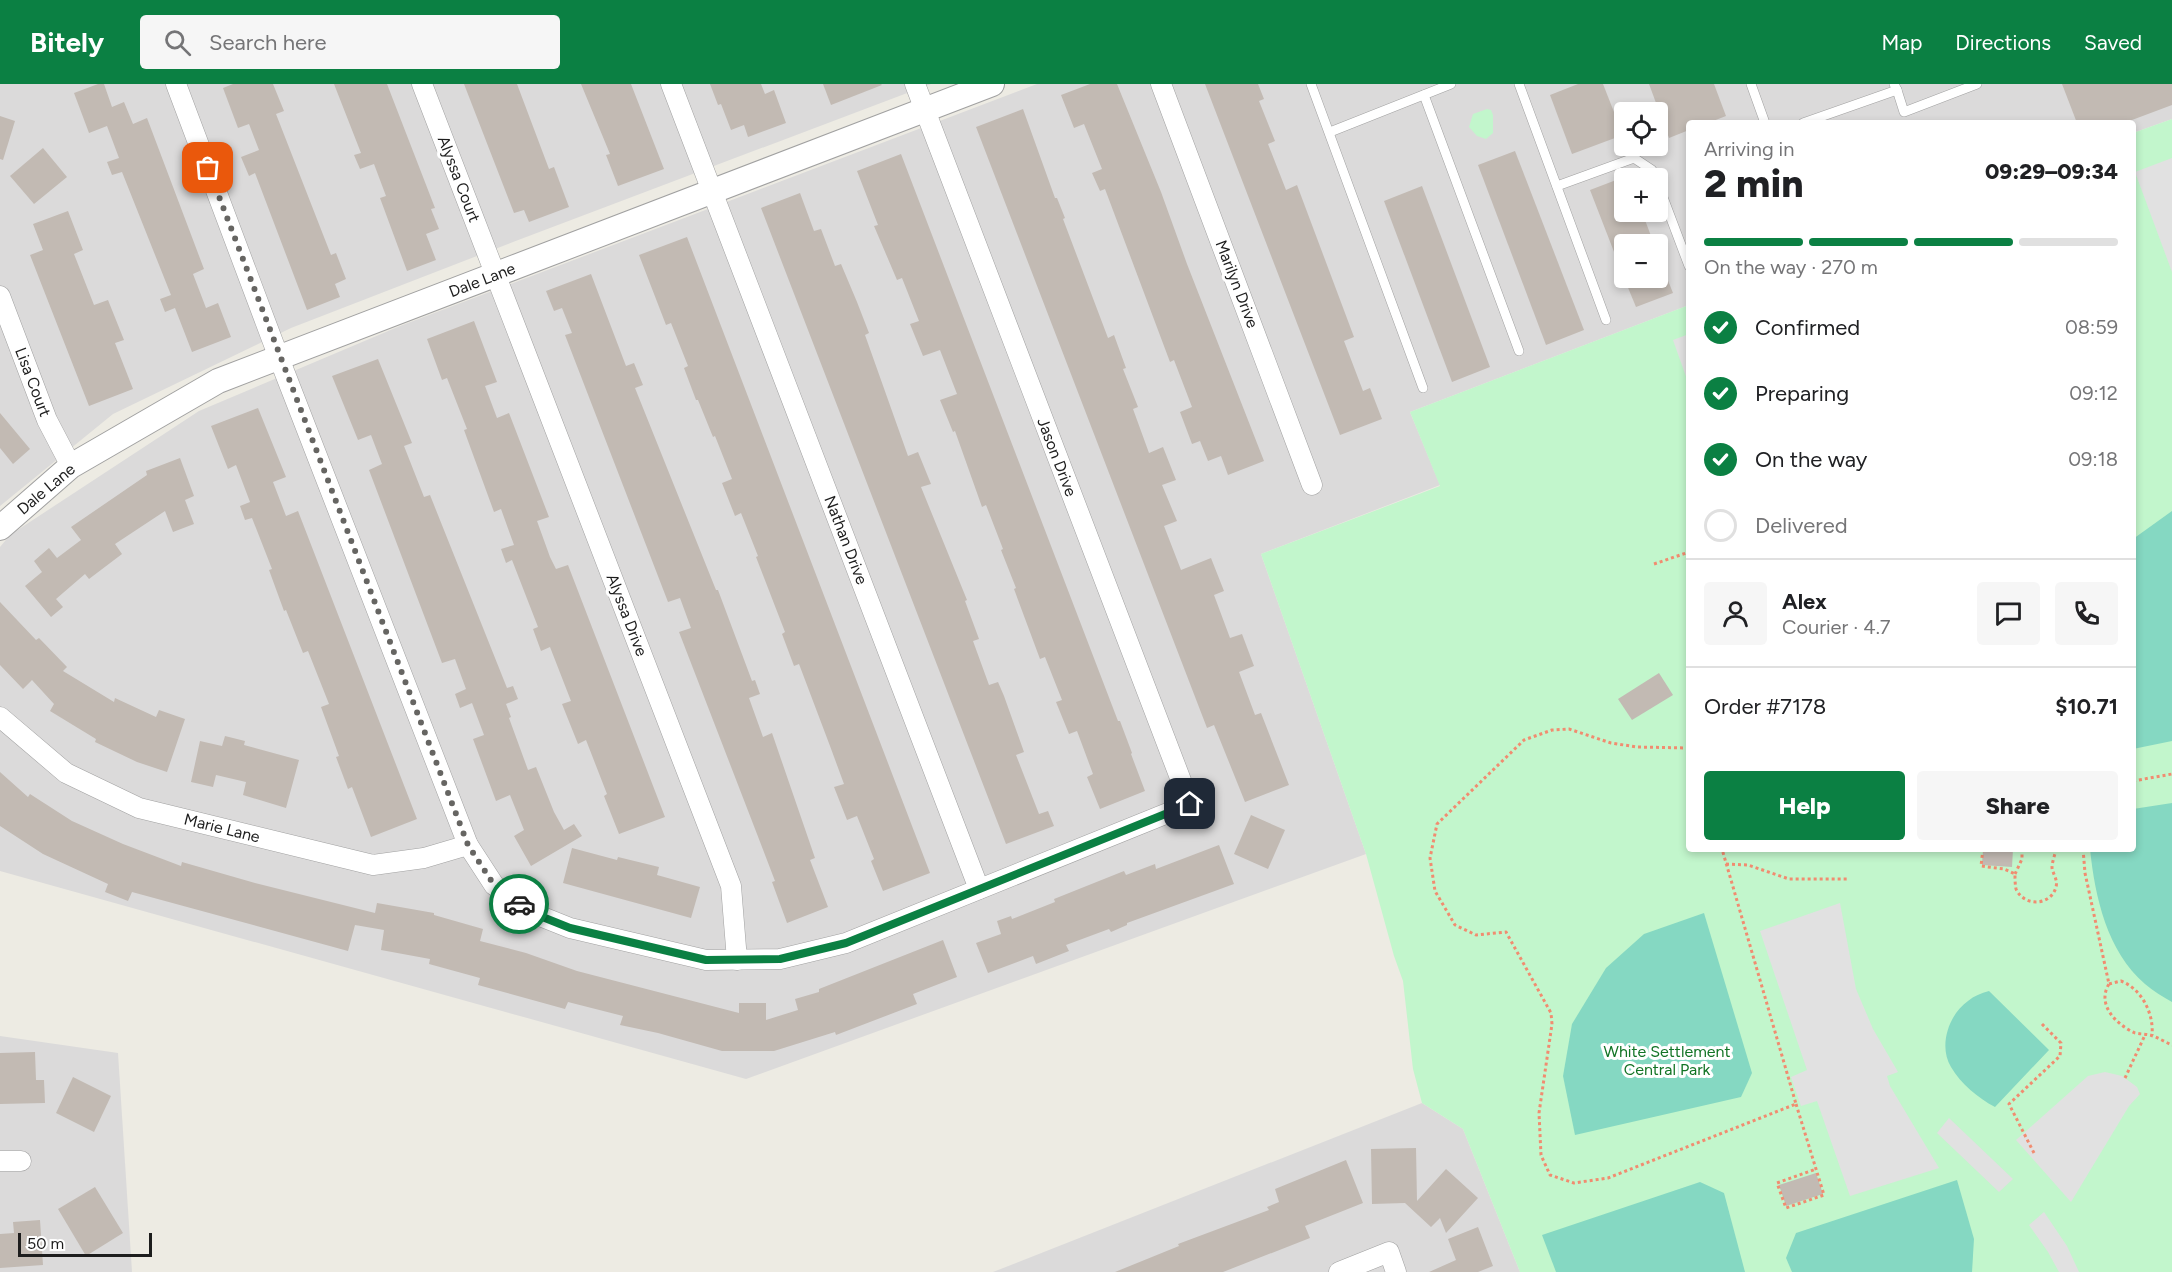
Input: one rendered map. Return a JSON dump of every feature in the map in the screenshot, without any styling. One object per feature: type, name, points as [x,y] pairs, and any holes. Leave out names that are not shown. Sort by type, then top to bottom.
[{"type":"street","points":[[176,84],[279,358],[468,845],[494,885],[530,912],[570,928],[706,960],[780,959],[846,943],[979,889]]},
{"type":"street","name":"Alyssa Court","points":[[422,84],[496,274]]},
{"type":"street","name":"Nathan Drive","points":[[671,84],[979,889]]},
{"type":"street","name":"Jason Drive","points":[[915,84],[1190,804],[979,889]]},
{"type":"street","name":"Dale Lane","points":[[0,528],[71,466],[218,381],[992,84]]},
{"type":"street","name":"Marilyn Drive","points":[[1161,84],[1312,485]]},
{"type":"street","name":"Alyssa Drive","points":[[496,274],[731,886],[737,960]]},
{"type":"street","name":"Lisa Court","points":[[0,296],[47,420],[71,466]]},
{"type":"street","name":"Marie Lane","points":[[0,717],[66,773],[139,808],[373,865],[424,858],[468,845]]},
{"type":"street","points":[[0,1161],[21,1161]]},
{"type":"street","points":[[1339,1272],[1389,1252],[1396,1272]]},
{"type":"lane","points":[[1311,84],[1423,388]]},
{"type":"lane","points":[[1330,132],[1451,84]]},
{"type":"lane","points":[[1519,84],[1606,320]]},
{"type":"lane","points":[[1751,84],[1764,120]]},
{"type":"lane","points":[[1812,120],[1895,87],[1904,112],[1977,84]]},
{"type":"lane","points":[[1424,95],[1519,351]]},
{"type":"lane","points":[[1836,112],[1839,120]]},
{"type":"lane","points":[[1557,186],[1634,158],[1649,168]]},
{"type":"lane","points":[[1668,210],[1686,258]]},
{"type":"path","points":[[1654,564],[1686,553]]},
{"type":"path","points":[[1686,748],[1637,747],[1611,743],[1569,729],[1552,730],[1524,741],[1437,824],[1430,858],[1435,891],[1455,925],[1476,935],[1506,932],[1551,1013],[1552,1024],[1539,1113],[1541,1155],[1550,1175],[1574,1183],[1608,1178],[1796,1104]]},
{"type":"path","points":[[2136,780],[2172,774]]},
{"type":"path","points":[[1723,852],[1824,1195],[1786,1208],[1777,1183],[1816,1169]]},
{"type":"path","points":[[1983,852],[1981,866],[2004,869],[2014,874]]},
{"type":"path","points":[[2022,852],[2022,859],[2014,874],[2017,891],[2027,900],[2035,903],[2047,899],[2056,888],[2052,867],[2055,852]]},
{"type":"path","points":[[2083,852],[2085,873],[2109,984],[2105,1002],[2113,1017],[2129,1029],[2151,1035],[2172,1045]]},
{"type":"path","points":[[1726,864],[1748,865],[1789,879],[1849,879]]},
{"type":"path","points":[[2109,984],[2121,981],[2138,992],[2150,1016],[2151,1035]]},
{"type":"path","points":[[2034,1153],[2009,1104],[2060,1056],[2061,1043],[2042,1024]]},
{"type":"path","points":[[2125,1078],[2145,1035]]},
{"type":"shaded area","points":[[0,84],[931,84],[291,328],[113,414],[0,506]]},
{"type":"shaded area","points":[[1037,84],[2172,84],[2172,119],[2136,132],[2136,120],[1686,120],[1686,306],[1410,412],[1440,485],[1261,554],[1366,854],[746,1079],[0,871],[0,547],[10,535],[199,411],[400,326]]},
{"type":"shaded area","points":[[2172,158],[2172,272],[2136,175],[2136,172]]},
{"type":"shaded area","points":[[1686,335],[1686,377],[1673,340]]},
{"type":"shaded area","points":[[1840,903],[1856,989],[1873,1029],[1898,1072],[1887,1076],[1890,1086],[1939,1168],[1850,1196],[1817,1101],[1801,1106],[1791,1077],[1807,1070],[1760,931]]},
{"type":"shaded area","points":[[0,1036],[118,1053],[132,1272],[0,1272]]},
{"type":"shaded area","points":[[2105,1072],[2122,1076],[2137,1087],[2140,1094],[2129,1106],[2071,1202],[2016,1140],[2088,1076]]},
{"type":"shaded area","points":[[1422,1103],[1463,1129],[1520,1272],[993,1272]]},
{"type":"shaded area","points":[[1949,1118],[2013,1179],[1999,1192],[1937,1133]]},
{"type":"shaded area","points":[[2044,1212],[2067,1246],[2079,1272],[2059,1272],[2029,1225]]},
{"type":"green space","points":[[1487,109],[1491,110],[1493,115],[1493,133],[1486,139],[1477,136],[1469,127],[1473,114]]},
{"type":"green space","name":"White Settlement Central Park","points":[[2172,119],[2172,1272],[1520,1272],[1463,1129],[1422,1103],[1413,1069],[1403,981],[1366,854],[1261,554],[1440,486],[1410,412],[1686,306],[1686,852],[2136,852],[2136,132]]},
{"type":"green space","points":[[2172,511],[2172,741],[2136,748],[2136,537]]},
{"type":"green space","points":[[2172,803],[2172,1002],[2148,987],[2121,956],[2105,922],[2095,886],[2090,852],[2136,852],[2136,809]]},
{"type":"green space","points":[[1704,913],[1752,1073],[1741,1097],[1575,1135],[1563,1076],[1572,1024],[1606,968],[1644,934]]},
{"type":"green space","points":[[1989,991],[2049,1050],[1995,1107],[1965,1085],[1951,1067],[1946,1050],[1948,1031],[1955,1014],[1970,999]]},
{"type":"green space","points":[[1957,1180],[1974,1239],[1972,1272],[1792,1272],[1786,1258],[1796,1233]]},
{"type":"green space","points":[[1700,1182],[1724,1193],[1745,1272],[1556,1272],[1542,1235]]},
{"type":"building","points":[[104,84],[112,107],[124,102],[133,124],[147,118],[204,269],[193,274],[206,308],[218,303],[231,337],[192,352],[175,308],[165,312],[160,299],[171,295],[122,172],[112,175],[107,162],[119,158],[107,126],[89,133],[74,93]]},
{"type":"building","points":[[233,84],[273,84],[284,111],[276,114],[331,255],[336,253],[346,279],[335,284],[340,297],[307,310],[255,173],[249,176],[241,157],[259,150],[249,124],[238,128],[223,88]]},
{"type":"building","points":[[334,84],[387,84],[435,208],[431,209],[439,229],[426,234],[436,260],[407,271],[380,198],[386,196],[374,164],[360,169],[354,155],[361,153]]},
{"type":"building","points":[[464,84],[517,84],[549,169],[554,167],[569,207],[529,222],[524,210],[514,213]]},
{"type":"building","points":[[581,84],[631,84],[664,169],[618,186],[606,155],[610,154]]},
{"type":"building","points":[[710,84],[761,84],[765,94],[774,90],[786,123],[748,137],[744,125],[731,130]]},
{"type":"building","points":[[823,84],[881,84],[882,85],[831,105]]},
{"type":"building","points":[[1090,84],[1117,84],[1264,461],[1228,475],[1221,456],[1208,461],[1200,441],[1192,444],[1180,412],[1192,407],[1174,360],[1170,362],[1105,189],[1100,191],[1092,173],[1102,169],[1084,124],[1074,128],[1061,95]]},
{"type":"building","points":[[1205,84],[1258,84],[1264,99],[1259,101],[1275,141],[1268,144],[1286,190],[1297,185],[1354,337],[1344,341],[1363,391],[1370,388],[1382,419],[1340,435]]},
{"type":"building","points":[[1578,84],[1603,84],[1614,112],[1614,138],[1572,154],[1550,95]]},
{"type":"building","points":[[1649,84],[1714,84],[1726,116],[1716,120],[1686,120],[1686,131],[1669,138],[1668,102],[1656,102]]},
{"type":"building","points":[[2062,84],[2172,84],[2172,105],[2132,120],[2076,120]]},
{"type":"building","points":[[1023,109],[1108,338],[1114,335],[1126,368],[1123,369],[1138,407],[1133,409],[1149,453],[1163,447],[1176,480],[1162,485],[1177,521],[1164,526],[1181,570],[1211,558],[1224,591],[1214,595],[1230,638],[1242,634],[1254,666],[1239,672],[1255,715],[1261,713],[1289,785],[1245,802],[1214,725],[1207,728],[976,127]]},
{"type":"building","points":[[0,116],[15,121],[3,160],[0,159]]},
{"type":"building","points":[[43,148],[67,177],[34,204],[10,176]]},
{"type":"building","points":[[1515,151],[1584,330],[1546,345],[1478,165]]},
{"type":"building","points":[[901,154],[1145,791],[1100,809],[1087,777],[1093,774],[1077,731],[1069,734],[1056,702],[1062,700],[1045,657],[1040,659],[1014,589],[1016,588],[1001,550],[1003,549],[986,505],[982,507],[955,431],[953,432],[940,400],[957,394],[940,350],[923,356],[910,324],[919,321],[902,278],[897,280],[874,226],[878,225],[857,171]]},
{"type":"building","points":[[1614,181],[1614,222],[1646,222],[1650,234],[1614,234],[1614,252],[1590,190]]},
{"type":"building","points":[[1422,186],[1490,367],[1452,382],[1384,201]]},
{"type":"building","points":[[800,193],[814,231],[821,229],[835,266],[841,264],[857,302],[869,333],[865,335],[908,456],[918,452],[931,484],[921,487],[967,600],[965,601],[979,639],[973,641],[989,685],[998,682],[1004,696],[1024,752],[1016,755],[1039,814],[1048,811],[1054,826],[1006,844],[761,208]]},
{"type":"building","points":[[68,211],[83,250],[74,254],[94,305],[108,300],[124,340],[115,343],[133,389],[89,406],[30,255],[43,250],[33,224]]},
{"type":"building","points":[[687,237],[930,873],[883,891],[871,861],[874,859],[857,816],[847,820],[834,787],[844,784],[799,664],[794,666],[782,634],[785,632],[741,513],[735,516],[722,483],[732,479],[715,436],[713,437],[698,400],[696,400],[684,368],[688,366],[671,323],[666,325],[639,255]]},
{"type":"building","points":[[591,274],[626,366],[634,363],[643,385],[635,388],[716,590],[718,590],[752,681],[755,680],[760,694],[749,698],[763,737],[772,733],[815,858],[810,860],[828,907],[787,923],[772,882],[775,881],[679,632],[691,628],[680,598],[668,602],[565,335],[572,333],[562,308],[554,311],[546,291]]},
{"type":"building","points":[[1668,280],[1673,293],[1636,307],[1628,288],[1668,288]]},
{"type":"building","points":[[474,321],[497,382],[485,386],[497,418],[509,413],[549,517],[537,521],[550,557],[556,569],[568,565],[665,817],[619,834],[604,796],[607,794],[586,740],[578,744],[562,704],[571,701],[550,647],[541,651],[533,629],[538,627],[512,560],[506,563],[501,549],[514,545],[501,509],[494,512],[464,430],[467,429],[447,378],[442,380],[427,339]]},
{"type":"building","points":[[378,359],[412,443],[404,446],[424,497],[430,495],[507,688],[513,686],[518,699],[506,704],[528,770],[536,767],[554,812],[564,830],[574,824],[582,836],[531,866],[514,836],[524,830],[510,795],[496,801],[473,739],[484,735],[472,703],[460,708],[455,694],[466,689],[455,659],[442,663],[369,470],[382,464],[371,435],[358,440],[332,376]]},
{"type":"building","points":[[258,408],[286,477],[273,482],[286,516],[298,511],[417,819],[371,837],[352,787],[348,789],[336,757],[339,756],[321,707],[329,704],[308,651],[303,653],[286,610],[284,611],[269,570],[272,569],[252,518],[245,520],[240,506],[250,502],[236,465],[228,469],[211,426]]},
{"type":"building","points":[[0,413],[30,449],[13,464],[0,448]]},
{"type":"building","points":[[180,458],[194,496],[185,500],[194,524],[173,532],[165,511],[115,544],[122,554],[89,579],[85,574],[56,599],[63,607],[51,617],[25,586],[42,572],[34,561],[49,548],[57,558],[81,540],[71,527],[147,475],[146,471]]},
{"type":"building","points":[[0,602],[36,640],[39,638],[67,667],[63,671],[114,702],[115,698],[156,717],[159,710],[185,719],[167,772],[137,762],[95,742],[96,739],[50,711],[54,704],[32,680],[23,689],[0,665]]},
{"type":"building","points":[[1659,673],[1673,695],[1632,720],[1618,699]]},
{"type":"building","points":[[225,736],[245,741],[244,745],[299,760],[286,808],[243,795],[246,782],[216,775],[213,787],[191,782],[200,741],[222,746]]},
{"type":"building","points":[[0,772],[28,797],[30,794],[72,821],[181,866],[182,862],[375,913],[377,903],[434,913],[434,915],[483,929],[480,941],[526,953],[577,971],[739,1013],[739,1003],[766,1003],[766,1020],[798,1010],[795,999],[819,992],[819,989],[943,940],[957,977],[913,994],[917,1004],[836,1035],[835,1032],[774,1051],[722,1051],[620,1025],[623,1016],[568,1002],[565,1009],[478,985],[480,978],[429,964],[430,959],[381,950],[384,930],[355,925],[348,951],[132,892],[128,901],[105,892],[108,884],[43,854],[0,826]]},
{"type":"building","points":[[1251,815],[1285,830],[1268,869],[1234,854]]},
{"type":"building","points":[[1219,845],[1234,884],[1127,923],[1111,932],[1109,929],[1066,945],[1069,951],[1036,964],[1033,956],[988,973],[976,943],[1001,934],[997,921],[1011,916],[1012,919],[1055,902],[1054,899],[1124,871],[1126,875],[1155,864],[1156,869]]},
{"type":"building","points":[[572,848],[617,860],[618,857],[659,867],[657,875],[700,887],[691,918],[563,883]]},
{"type":"building","points":[[1983,852],[2013,852],[2012,867],[1982,865]]},
{"type":"building","points":[[35,1052],[36,1080],[44,1080],[45,1103],[0,1104],[0,1053]]},
{"type":"building","points":[[73,1077],[111,1096],[94,1132],[56,1113]]},
{"type":"building","points":[[1416,1148],[1417,1201],[1446,1169],[1478,1198],[1446,1233],[1440,1218],[1431,1227],[1405,1203],[1372,1204],[1371,1149]]},
{"type":"building","points":[[1346,1160],[1363,1203],[1305,1226],[1310,1238],[1223,1272],[1115,1272],[1179,1246],[1178,1244],[1269,1210],[1267,1207],[1279,1202],[1275,1189]]},
{"type":"building","points":[[1816,1173],[1823,1194],[1786,1206],[1779,1185]]},
{"type":"building","points":[[95,1187],[123,1233],[86,1256],[58,1209]]},
{"type":"building","points":[[40,1220],[43,1265],[0,1268],[0,1234],[14,1233],[13,1222]]},
{"type":"building","points":[[1478,1227],[1493,1266],[1478,1272],[1429,1272],[1456,1260],[1448,1239]]},
{"type":"way so far","points":[[208,168],[279,358],[468,845],[494,885],[519,904]]},
{"type":"route","points":[[519,904],[530,912],[570,928],[706,960],[780,959],[846,943],[1190,804]]}]
